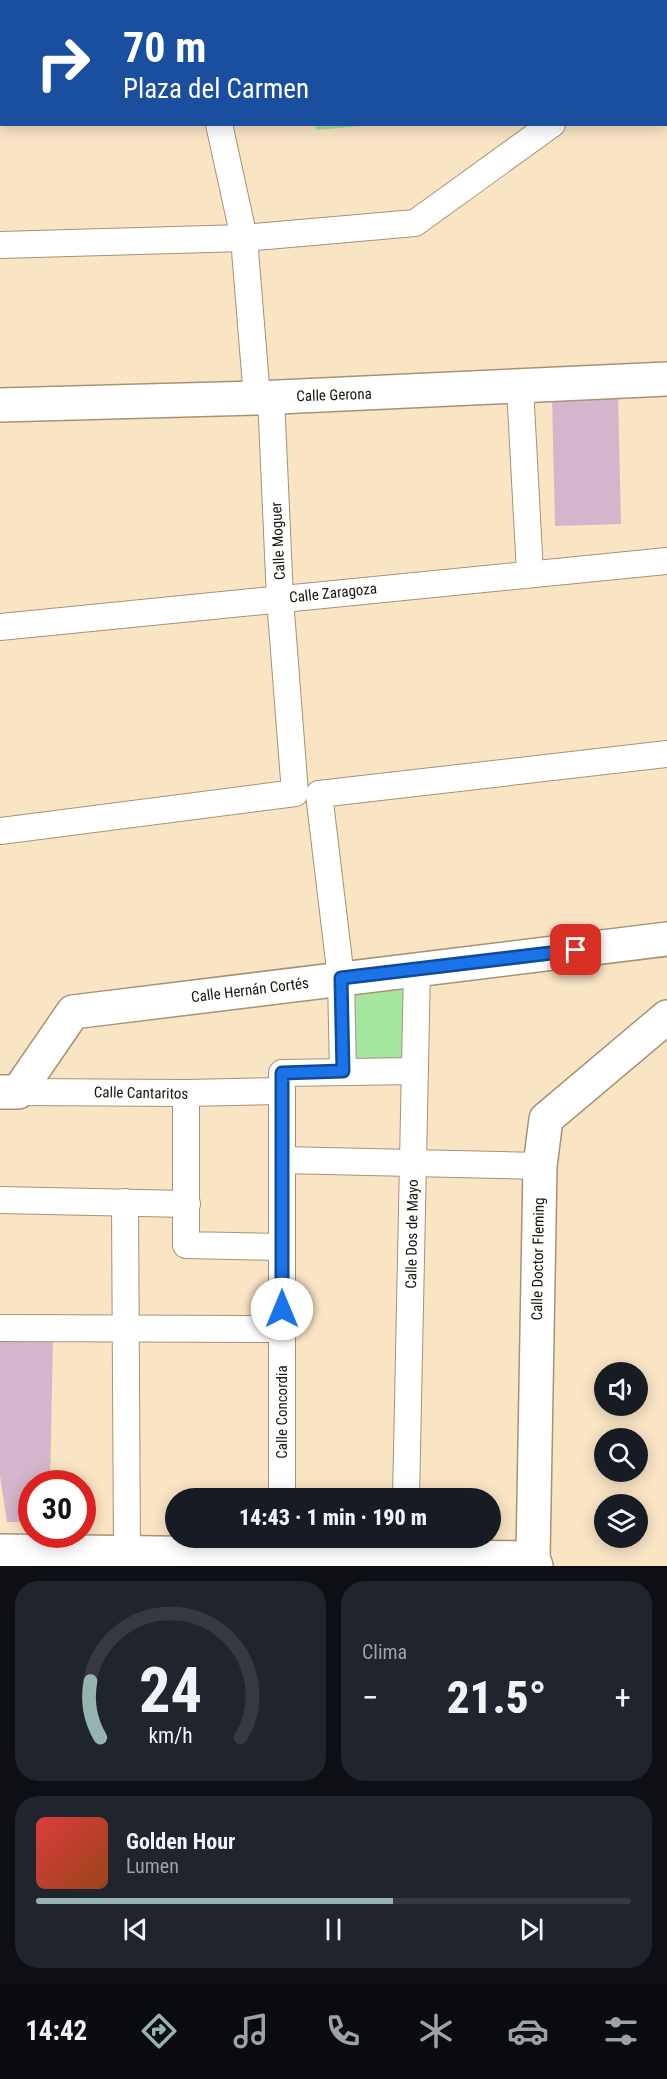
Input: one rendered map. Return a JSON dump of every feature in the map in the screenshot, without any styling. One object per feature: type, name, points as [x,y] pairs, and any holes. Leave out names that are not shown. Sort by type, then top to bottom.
[{"type":"street","name":"Calle Moguer","points":[[219,126],[244,238],[264,398],[280,599],[307,794],[341,978],[343,1071]]},
{"type":"street","points":[[0,245],[244,238],[415,223],[549,126]]},
{"type":"street","name":"Calle Gerona","points":[[0,405],[264,398],[667,379]]},
{"type":"street","points":[[520,387],[530,573]]},
{"type":"street","name":"Calle Zaragoza","points":[[0,627],[667,561]]},
{"type":"street","points":[[0,831],[667,754]]},
{"type":"street","name":"Calle Hernán Cortés","points":[[9,1092],[73,1012],[667,939]]},
{"type":"street","name":"Calle Dos de Mayo","points":[[406,1488],[417,969]]},
{"type":"street","name":"Calle Doctor Fleming","points":[[534,1562],[540,1166],[546,1119],[667,1017]]},
{"type":"street","name":"Calle Cantaritos","points":[[9,1092],[186,1093],[282,1082],[343,1071],[415,1071]]},
{"type":"street","name":"Calle Concordia","points":[[282,1082],[282,1488]]},
{"type":"street","points":[[186,1093],[186,1245],[282,1247]]},
{"type":"street","points":[[282,1160],[540,1166]]},
{"type":"street","points":[[0,1200],[187,1204]]},
{"type":"street","points":[[125,1202],[127,1553]]},
{"type":"street","points":[[0,1329],[282,1329]]},
{"type":"street","points":[[0,1551],[127,1553],[238,1548]]},
{"type":"street","points":[[414,1548],[534,1562]]},
{"type":"green space","points":[[315,126],[362,126],[316,130]]},
{"type":"green space","points":[[407,980],[405,1058],[353,1060],[351,986]]},
{"type":"building","points":[[618,396],[621,524],[555,526],[552,397]]},
{"type":"building","points":[[0,1338],[53,1338],[50,1470],[18,1470],[18,1522],[7,1522],[0,1476]]},
{"type":"route","points":[[282,1309],[282,1073],[343,1071],[341,978],[576,950]]}]
